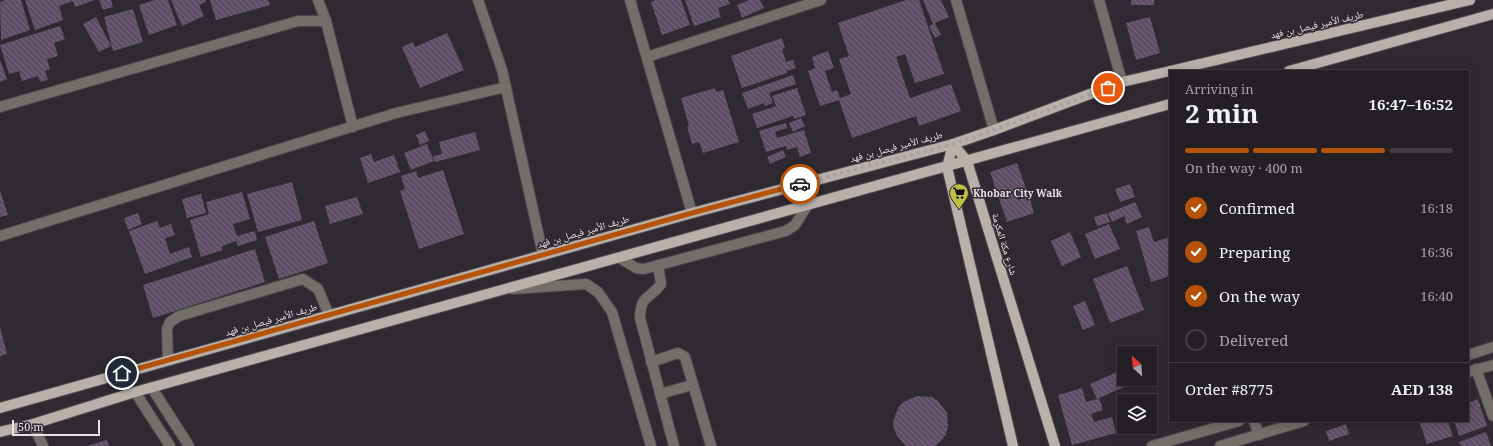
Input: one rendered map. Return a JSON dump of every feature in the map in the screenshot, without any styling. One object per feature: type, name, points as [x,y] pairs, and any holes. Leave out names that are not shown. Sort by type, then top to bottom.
[{"type":"main road","name":"طريف الأمير فيصل بن فهد","points":[[1174,70],[1470,0]]},
{"type":"main road","points":[[1293,70],[1493,14]]},
{"type":"main road","name":"طريف الأمير فيصل بن فهد","points":[[0,408],[692,213],[953,144],[1122,82],[1169,71]]},
{"type":"main road","points":[[0,432],[33,424],[135,392],[1169,104]]},
{"type":"main road","points":[[953,144],[947,167],[1013,446]]},
{"type":"main road","name":"شارع مكة المكرمة","points":[[953,144],[967,161],[1055,446]]},
{"type":"street","points":[[318,0],[326,21],[353,127]]},
{"type":"street","points":[[478,0],[502,70],[543,255]]},
{"type":"street","points":[[630,0],[692,213]]},
{"type":"street","points":[[646,57],[821,0]]},
{"type":"street","points":[[956,0],[994,130]]},
{"type":"street","points":[[1099,0],[1122,82]]},
{"type":"street","points":[[0,107],[298,21],[326,21]]},
{"type":"street","points":[[0,236],[396,113],[506,87]]},
{"type":"street","points":[[620,258],[636,268],[644,269],[786,231],[796,225],[806,206]]},
{"type":"street","points":[[658,265],[661,284],[656,291],[644,299],[640,308],[640,318],[674,446]]},
{"type":"street","points":[[168,360],[167,329],[170,322],[179,316],[303,279],[318,289],[329,315]]},
{"type":"street","points":[[506,290],[586,284],[598,292],[612,312],[651,446]]},
{"type":"street","points":[[1469,354],[1493,347]]},
{"type":"street","points":[[651,362],[678,354],[685,357],[711,446]]},
{"type":"street","points":[[1493,365],[1472,371],[1493,416]]},
{"type":"street","points":[[660,394],[692,384]]},
{"type":"street","points":[[152,388],[190,446]]},
{"type":"street","points":[[135,392],[170,446]]},
{"type":"street","points":[[1152,446],[1236,422]]},
{"type":"street","points":[[1254,422],[1259,435]]},
{"type":"street","points":[[1220,446],[1301,422]]},
{"type":"street","points":[[33,424],[43,446]]},
{"type":"building","points":[[5,0],[21,0],[30,30],[1,40],[0,2]]},
{"type":"building","points":[[25,0],[95,0],[75,7],[73,1],[59,6],[63,20],[35,30]]},
{"type":"building","points":[[99,0],[111,0],[113,7],[103,10]]},
{"type":"building","points":[[155,0],[168,0],[177,25],[149,35],[139,5]]},
{"type":"building","points":[[171,0],[205,0],[206,2],[199,5],[204,16],[182,26]]},
{"type":"building","points":[[210,0],[268,0],[270,5],[216,20]]},
{"type":"building","points":[[656,0],[681,0],[690,25],[662,35],[651,2]]},
{"type":"building","points":[[685,0],[728,0],[730,4],[718,8],[721,17],[694,26]]},
{"type":"building","points":[[749,0],[760,0],[764,8],[742,18],[737,5]]},
{"type":"building","points":[[906,0],[919,0],[944,74],[915,83],[905,54],[896,57],[910,98],[951,84],[961,111],[919,126],[916,116],[852,138],[839,100],[820,106],[808,71],[815,68],[812,57],[828,51],[834,68],[825,71],[832,92],[837,90],[840,98],[851,94],[839,59],[849,56],[838,23]]},
{"type":"building","points":[[923,0],[941,0],[949,17],[935,23],[941,35],[935,38],[929,26],[933,24]]},
{"type":"building","points":[[1131,0],[1154,0],[1154,5],[1131,5]]},
{"type":"building","points":[[133,9],[143,42],[113,51],[104,17]]},
{"type":"building","points":[[96,17],[111,46],[99,52],[83,24]]},
{"type":"building","points":[[1150,17],[1160,53],[1136,60],[1126,23]]},
{"type":"building","points":[[60,26],[65,39],[54,43],[58,56],[47,59],[50,69],[45,71],[48,80],[40,82],[38,76],[22,81],[19,71],[9,74],[0,45]]},
{"type":"building","points":[[447,33],[464,70],[420,88],[402,47],[413,42],[415,47]]},
{"type":"building","points":[[782,38],[785,48],[782,49],[786,62],[793,60],[796,68],[786,71],[787,73],[742,88],[731,56]]},
{"type":"building","points":[[0,60],[7,79],[0,82]]},
{"type":"building","points":[[793,75],[796,84],[769,93],[773,103],[765,106],[764,103],[748,109],[742,93]]},
{"type":"building","points":[[715,88],[716,92],[723,90],[739,142],[703,153],[699,142],[692,144],[687,126],[689,126],[681,98]]},
{"type":"building","points":[[797,88],[806,115],[794,119],[793,116],[757,128],[752,114],[776,106],[772,96]]},
{"type":"building","points":[[801,118],[805,126],[793,132],[789,123]]},
{"type":"building","points":[[786,123],[787,128],[775,132],[777,138],[804,130],[811,153],[800,157],[797,147],[787,150],[786,146],[766,152],[759,131]]},
{"type":"building","points":[[425,131],[429,141],[420,145],[416,135]]},
{"type":"building","points":[[475,132],[480,150],[435,162],[433,156],[442,154],[439,142]]},
{"type":"building","points":[[427,144],[434,161],[411,170],[404,153]]},
{"type":"building","points":[[783,150],[786,157],[770,164],[767,157]]},
{"type":"building","points":[[371,154],[374,162],[394,155],[400,172],[368,183],[360,158]]},
{"type":"building","points":[[1017,163],[1028,194],[1018,197],[1013,185],[1018,200],[1029,196],[1034,213],[1007,222],[990,172]]},
{"type":"building","points":[[443,170],[464,234],[419,249],[400,191],[405,189],[401,176],[416,171],[418,178]]},
{"type":"building","points":[[292,182],[302,220],[258,232],[247,194]]},
{"type":"building","points":[[1130,184],[1135,197],[1120,202],[1115,189]]},
{"type":"building","points":[[0,191],[8,215],[0,217]]},
{"type":"building","points":[[242,192],[250,219],[233,224],[237,236],[255,231],[257,240],[238,246],[236,241],[222,246],[223,250],[201,257],[190,220],[209,214],[206,202]]},
{"type":"building","points":[[201,194],[206,213],[187,218],[182,199]]},
{"type":"building","points":[[357,197],[363,214],[330,224],[325,206]]},
{"type":"building","points":[[1135,202],[1142,217],[1127,224],[1124,216],[1112,222],[1108,213]]},
{"type":"building","points":[[138,213],[142,224],[128,230],[124,218]]},
{"type":"building","points":[[1107,213],[1110,222],[1097,226],[1094,217]]},
{"type":"building","points":[[157,221],[160,228],[171,224],[175,235],[165,238],[170,254],[189,247],[192,257],[145,274],[129,231]]},
{"type":"building","points":[[314,221],[328,263],[279,279],[265,237]]},
{"type":"building","points":[[1109,224],[1120,249],[1095,259],[1085,234]]},
{"type":"building","points":[[1149,227],[1154,242],[1169,237],[1169,276],[1151,282],[1136,231]]},
{"type":"building","points":[[1070,232],[1081,257],[1062,266],[1051,241]]},
{"type":"building","points":[[255,249],[265,282],[153,318],[143,285]]},
{"type":"building","points":[[1127,266],[1144,310],[1110,323],[1093,279]]},
{"type":"building","points":[[1085,301],[1095,325],[1083,330],[1073,306]]},
{"type":"building","points":[[0,327],[7,354],[0,356]]},
{"type":"building","points":[[1117,372],[1117,386],[1124,387],[1099,398],[1103,410],[1091,414],[1094,422],[1112,417],[1116,433],[1072,445],[1058,395],[1082,388],[1086,402],[1097,399],[1090,384]]},
{"type":"building","points":[[917,396],[932,397],[938,401],[947,413],[948,427],[946,434],[935,446],[906,446],[897,436],[894,429],[893,422],[898,408],[903,402]]},
{"type":"building","points":[[1478,399],[1487,426],[1459,436],[1454,422],[1469,422],[1469,403]]},
{"type":"building","points":[[1419,422],[1448,422],[1453,436],[1427,444]]},
{"type":"building","points":[[1346,424],[1349,434],[1329,441],[1326,431]]},
{"type":"building","points":[[1486,432],[1491,446],[1461,446],[1459,442]]},
{"type":"building","points":[[107,440],[109,446],[87,446]]},
{"type":"way so far","points":[[800,184],[953,144],[1108,88]]},
{"type":"place","name":"Khobar City Walk","points":[[959,210]]},
{"type":"route","points":[[122,373],[800,184]]}]
